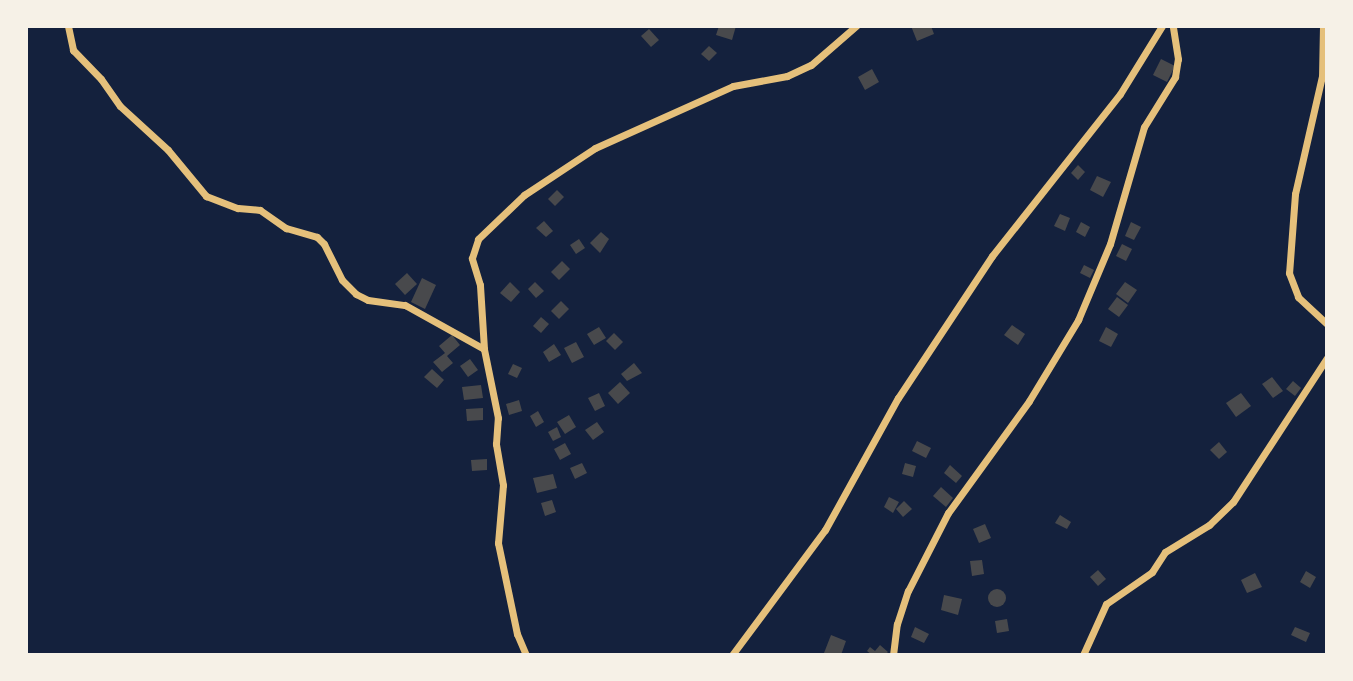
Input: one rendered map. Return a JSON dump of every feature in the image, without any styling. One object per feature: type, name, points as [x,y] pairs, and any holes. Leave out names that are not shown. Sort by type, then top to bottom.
[{"type":"street","points":[[68,26],[73,50],[101,79],[120,106],[168,150],[206,196],[238,208],[260,210],[286,228],[317,237],[324,244],[342,280],[356,294],[368,300],[405,305],[484,349]]},
{"type":"street","points":[[526,655],[517,634],[498,543],[503,494],[496,444],[498,418],[484,349],[480,285],[472,250],[478,239],[524,195],[595,148],[733,86],[787,76],[811,65],[856,26]]},
{"type":"street","points":[[732,655],[825,530],[898,398],[992,256],[1120,94],[1162,26]]},
{"type":"street","points":[[893,655],[897,624],[908,591],[948,513],[1029,401],[1078,320],[1110,244],[1144,127],[1175,77],[1178,59],[1173,26]]},
{"type":"street","points":[[1323,26],[1322,76],[1295,194],[1289,273],[1298,297],[1327,324]]},
{"type":"street","points":[[1083,655],[1106,604],[1152,572],[1165,552],[1209,525],[1233,502],[1327,358]]},
{"type":"building","points":[[719,26],[736,26],[732,40],[716,35]]},
{"type":"building","points":[[911,26],[931,26],[934,34],[917,41]]},
{"type":"building","points":[[649,29],[659,40],[651,47],[641,36]]},
{"type":"building","points":[[709,46],[717,53],[709,61],[701,54]]},
{"type":"building","points":[[1161,59],[1175,66],[1167,82],[1153,75]]},
{"type":"building","points":[[872,69],[879,82],[865,90],[858,77]]},
{"type":"building","points":[[1078,165],[1085,172],[1078,180],[1071,173]]},
{"type":"building","points":[[1097,176],[1111,182],[1103,197],[1090,190]]},
{"type":"building","points":[[557,190],[564,197],[555,206],[548,199]]},
{"type":"building","points":[[1060,214],[1070,218],[1065,231],[1054,226]]},
{"type":"building","points":[[544,221],[553,231],[546,237],[536,228]]},
{"type":"building","points":[[1081,222],[1090,227],[1085,237],[1076,232]]},
{"type":"building","points":[[1131,222],[1141,227],[1134,240],[1125,236]]},
{"type":"building","points":[[601,232],[609,239],[600,253],[590,243]]},
{"type":"building","points":[[579,239],[585,248],[576,254],[570,245]]},
{"type":"building","points":[[1122,244],[1132,249],[1126,261],[1116,256]]},
{"type":"building","points":[[562,261],[570,269],[559,280],[551,272]]},
{"type":"building","points":[[1084,265],[1094,270],[1090,278],[1080,273]]},
{"type":"building","points":[[407,273],[417,284],[405,295],[395,284]]},
{"type":"building","points":[[422,278],[436,285],[425,309],[411,302]]},
{"type":"building","points":[[510,282],[520,292],[511,302],[500,293]]},
{"type":"building","points":[[535,282],[544,291],[536,298],[528,289]]},
{"type":"building","points":[[1125,282],[1137,290],[1128,303],[1116,294]]},
{"type":"building","points":[[1117,297],[1128,305],[1119,317],[1108,309]]},
{"type":"building","points":[[561,301],[569,309],[559,319],[551,311]]},
{"type":"building","points":[[541,317],[549,324],[541,333],[533,326]]},
{"type":"building","points":[[1012,325],[1025,334],[1018,345],[1004,335]]},
{"type":"building","points":[[599,327],[606,338],[594,345],[587,334]]},
{"type":"building","points":[[1106,327],[1118,334],[1111,347],[1099,341]]},
{"type":"building","points":[[614,333],[623,342],[615,350],[606,341]]},
{"type":"building","points":[[452,335],[460,345],[447,356],[453,363],[442,372],[433,362],[445,353],[439,346]]},
{"type":"building","points":[[576,342],[584,357],[572,363],[564,348]]},
{"type":"building","points":[[554,344],[561,355],[549,362],[543,352]]},
{"type":"building","points":[[470,359],[478,370],[468,377],[460,366]]},
{"type":"building","points":[[634,363],[642,373],[627,381],[621,374]]},
{"type":"building","points":[[513,364],[522,368],[517,378],[508,374]]},
{"type":"building","points":[[432,369],[444,380],[437,388],[424,377]]},
{"type":"building","points":[[1272,377],[1283,391],[1273,398],[1262,384]]},
{"type":"building","points":[[1293,381],[1301,388],[1295,396],[1286,389]]},
{"type":"building","points":[[620,382],[630,393],[618,404],[608,393]]},
{"type":"building","points":[[481,385],[483,398],[464,400],[462,387]]},
{"type":"building","points":[[599,393],[605,406],[595,411],[588,398]]},
{"type":"building","points":[[1241,393],[1251,406],[1236,417],[1226,403]]},
{"type":"building","points":[[519,400],[522,411],[509,415],[506,404]]},
{"type":"building","points":[[483,408],[483,420],[467,421],[466,409]]},
{"type":"building","points":[[538,411],[544,422],[536,427],[530,416]]},
{"type":"building","points":[[569,415],[576,427],[565,434],[557,422]]},
{"type":"building","points":[[597,422],[604,432],[593,440],[585,430]]},
{"type":"building","points":[[557,427],[561,437],[553,441],[548,432]]},
{"type":"building","points":[[917,441],[931,448],[926,458],[912,451]]},
{"type":"building","points":[[1219,442],[1227,452],[1219,459],[1210,450]]},
{"type":"building","points":[[565,443],[571,454],[560,460],[554,449]]},
{"type":"building","points":[[487,459],[487,470],[472,471],[471,460]]},
{"type":"building","points":[[582,463],[587,473],[575,479],[570,468]]},
{"type":"building","points":[[905,463],[916,466],[913,477],[902,474]]},
{"type":"building","points":[[950,465],[962,476],[956,483],[944,473]]},
{"type":"building","points":[[553,474],[557,488],[537,493],[533,478]]},
{"type":"building","points":[[941,487],[953,498],[946,507],[933,496]]},
{"type":"building","points":[[889,497],[899,502],[893,513],[884,507]]},
{"type":"building","points":[[552,500],[556,512],[545,516],[541,503]]},
{"type":"building","points":[[904,501],[912,509],[903,517],[896,509]]},
{"type":"building","points":[[1060,515],[1071,522],[1067,529],[1055,523]]},
{"type":"building","points":[[985,524],[991,538],[979,543],[973,529]]},
{"type":"building","points":[[982,560],[984,574],[972,576],[970,561]]},
{"type":"building","points":[[1098,570],[1106,579],[1098,586],[1090,577]]},
{"type":"building","points":[[1306,571],[1316,577],[1310,588],[1300,582]]},
{"type":"building","points":[[1255,573],[1262,587],[1247,593],[1241,580]]},
{"type":"building","points":[[997,589],[1006,598],[997,607],[988,598]]},
{"type":"building","points":[[944,595],[962,599],[958,615],[941,610]]},
{"type":"building","points":[[1007,619],[1009,631],[997,633],[995,621]]},
{"type":"building","points":[[915,627],[929,634],[924,643],[911,637]]},
{"type":"building","points":[[1295,627],[1310,633],[1306,642],[1291,635]]},
{"type":"building","points":[[831,635],[846,641],[841,655],[824,653]]},
{"type":"building","points":[[880,645],[888,652],[885,655],[872,655],[867,651],[870,647],[875,651]]}]
